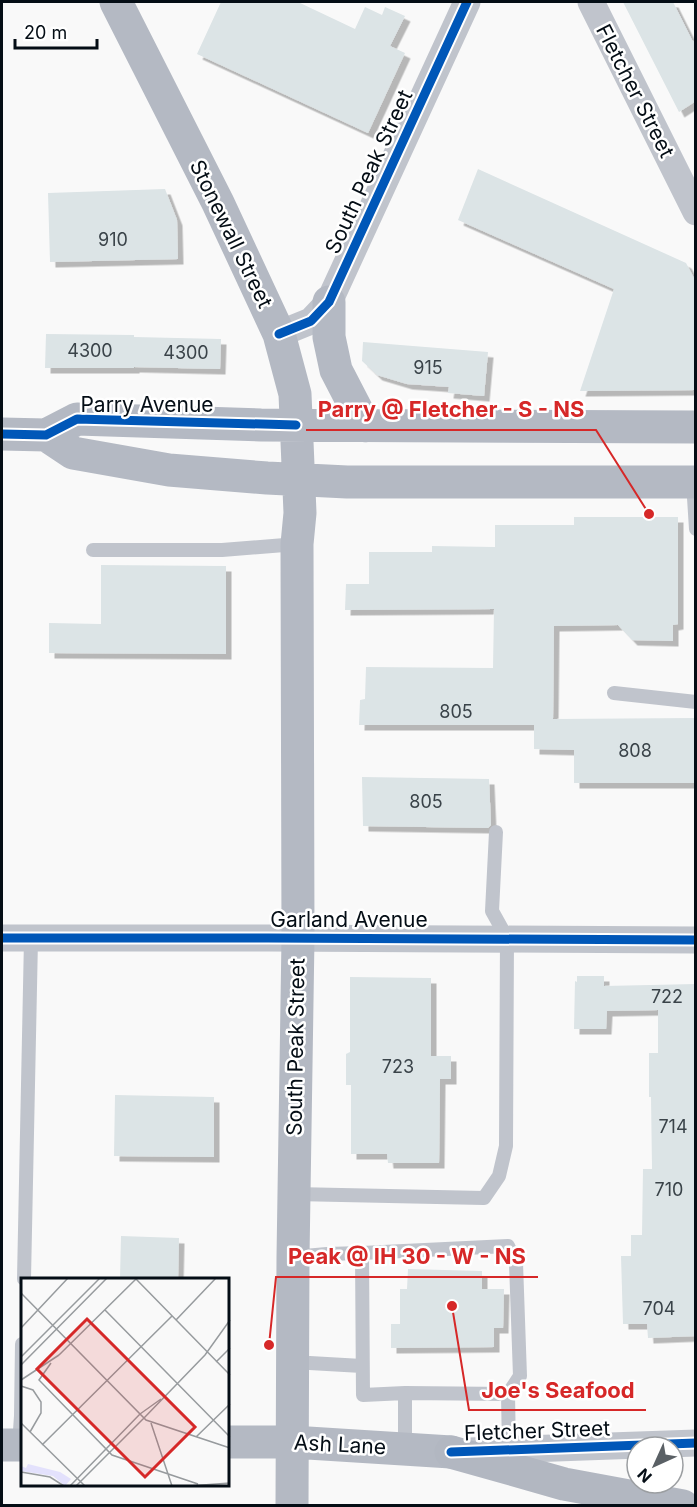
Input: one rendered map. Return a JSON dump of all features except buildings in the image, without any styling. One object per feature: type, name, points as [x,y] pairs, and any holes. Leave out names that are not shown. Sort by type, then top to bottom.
[{"type":"highway","points":[[451,1452],[564,1484],[682,1506]]},
{"type":"main road","name":"Stonewall Street","points":[[116,2],[218,203],[279,334],[295,393],[298,480]]},
{"type":"main road","points":[[329,302],[329,337],[336,370],[365,426]]},
{"type":"main road","name":"Parry Avenue","points":[[2,434],[46,435],[77,419],[365,426],[696,427]]},
{"type":"main road","points":[[46,435],[73,453],[169,470],[298,480],[694,482]]},
{"type":"main road","name":"South Peak Street","points":[[292,1506],[298,938],[297,544],[300,513],[298,480]]},
{"type":"main road","name":"Ash Lane","points":[[230,1442],[292,1442],[451,1452]]},
{"type":"street","name":"South Peak Street","points":[[279,334],[311,321],[329,302],[467,2]]},
{"type":"street","name":"Fletcher Street","points":[[591,2],[696,212]]},
{"type":"street","name":"Garland Avenue","points":[[2,939],[696,940]]},
{"type":"street","name":"Fletcher Street","points":[[451,1452],[696,1443]]},
{"type":"lane","points":[[694,482],[696,529]]},
{"type":"lane","points":[[93,550],[222,550],[297,544]]},
{"type":"lane","points":[[614,693],[696,702]]},
{"type":"lane","points":[[294,1194],[484,1198],[499,1176],[506,1146],[507,938],[492,911],[496,832]]},
{"type":"lane","points":[[24,1278],[31,939]]},
{"type":"lane","points":[[293,1257],[508,1246],[516,1263],[520,1377],[508,1394],[509,1450]]},
{"type":"lane","points":[[362,1253],[363,1395],[508,1394]]},
{"type":"lane","points":[[292,1362],[362,1366]]},
{"type":"lane","points":[[405,1393],[405,1449]]},
{"type":"lane","points":[[14,1445],[21,1416]]},
{"type":"cycle path","points":[[279,334],[311,321],[329,302],[467,2]]},
{"type":"cycle path","points":[[2,434],[46,435],[77,419],[296,425]]},
{"type":"cycle path","points":[[2,938],[696,940]]},
{"type":"cycle path","points":[[451,1452],[696,1443]]},
{"type":"place","name":"Parry @ Fletcher - S - NS","points":[[649,514]]},
{"type":"place","name":"Joe's Seafood","points":[[452,1306]]},
{"type":"place","name":"Peak @ IH 30 - W - NS","points":[[269,1345]]}]
